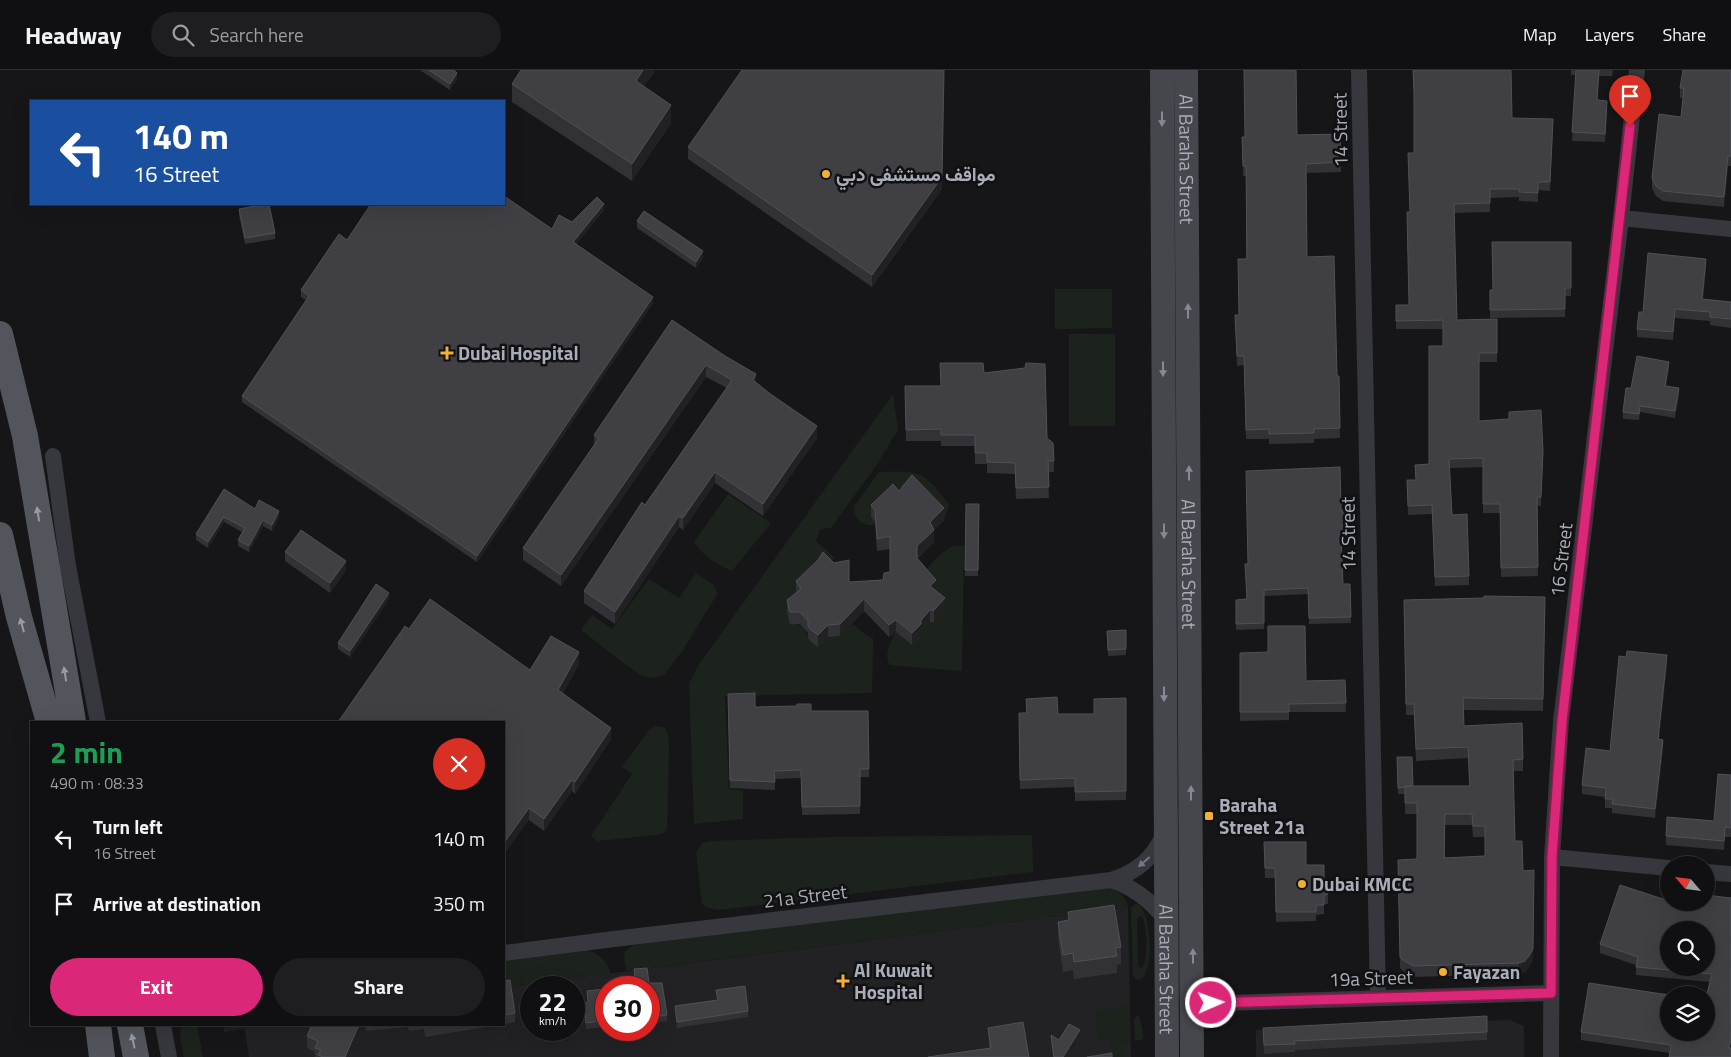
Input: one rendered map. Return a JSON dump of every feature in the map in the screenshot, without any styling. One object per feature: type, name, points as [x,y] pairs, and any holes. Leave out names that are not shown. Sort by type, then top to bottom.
[{"type":"main road","points":[[0,334],[25,436],[73,721]]},
{"type":"main road","points":[[0,534],[19,617],[49,721]]},
{"type":"main road","points":[[98,1026],[102,1057]]},
{"type":"main road","points":[[130,1026],[136,1057]]},
{"type":"street","name":"Al Baraha Street","points":[[1162,70],[1165,832],[1168,1057]]},
{"type":"street","name":"Al Baraha Street","points":[[1186,70],[1192,1057]]},
{"type":"street","name":"14 Street","points":[[1359,70],[1378,998]]},
{"type":"street","name":"16 Street","points":[[1551,1057],[1552,857],[1562,721],[1621,218],[1636,70]]},
{"type":"street","points":[[1144,189],[1162,161]]},
{"type":"street","points":[[1621,218],[1731,229]]},
{"type":"street","points":[[53,456],[68,566],[98,721]]},
{"type":"street","name":"21a Street","points":[[505,953],[614,938],[1111,880],[1126,875],[1142,865],[1156,850],[1165,832]]},
{"type":"street","points":[[1552,857],[1660,867]]},
{"type":"street","points":[[1715,873],[1731,874]]},
{"type":"street","points":[[1111,880],[1139,893],[1166,920]]},
{"type":"street","name":"19a Street","points":[[1192,1004],[1551,993]]},
{"type":"street","points":[[163,1026],[169,1057]]},
{"type":"shaded area","points":[[1055,289],[1112,289],[1112,328],[1055,329]]},
{"type":"shaded area","points":[[1069,334],[1115,334],[1115,426],[1069,426]]},
{"type":"shaded area","points":[[893,394],[898,430],[876,466],[831,528],[820,529],[816,541],[835,558],[823,564],[796,624],[805,630],[815,645],[832,632],[840,636],[853,624],[866,635],[873,638],[872,693],[725,696],[729,789],[743,791],[743,819],[694,824],[689,683],[698,666]]},
{"type":"shaded area","points":[[879,472],[913,473],[926,479],[937,489],[949,505],[944,520],[912,487],[871,517],[877,524],[866,525],[854,513],[855,505]]},
{"type":"shaded area","points":[[728,494],[771,523],[732,571],[711,559],[694,542]]},
{"type":"shaded area","points":[[952,546],[964,546],[962,671],[889,665],[887,656],[889,646],[921,576],[939,555]]},
{"type":"shaded area","points":[[696,573],[713,584],[718,593],[683,650],[664,675],[652,678],[642,676],[581,630],[592,615],[612,629],[649,579],[679,598]]},
{"type":"shaded area","points":[[655,726],[664,727],[668,734],[667,829],[664,833],[656,835],[597,841],[591,836],[632,774],[622,767],[648,731]]},
{"type":"shaded area","points":[[1175,808],[1179,808],[1180,900],[1176,900]]},
{"type":"shaded area","points":[[1032,835],[1033,872],[719,910],[708,908],[702,904],[696,852],[702,843],[710,841],[832,837]]},
{"type":"shaded area","points":[[1093,885],[1105,886],[1115,890],[1123,897],[1128,907],[626,971],[625,951],[633,945]]},
{"type":"shaded area","points":[[1135,904],[1140,905],[1147,920],[1149,930],[1149,962],[1143,978],[1138,980],[1133,974],[1131,908]],"holes":[[[1139,916],[1142,916],[1145,927],[1146,952],[1144,965],[1141,969],[1138,966],[1137,920]]]},
{"type":"shaded area","name":"Al Kuwait Hospital","points":[[1128,907],[1131,1057],[249,1057],[244,1026],[505,1026],[505,987],[520,985],[520,1041],[585,1041],[585,977]]},
{"type":"shaded area","points":[[1176,907],[1180,907],[1181,998],[1177,998]]},
{"type":"shaded area","points":[[582,949],[593,952],[601,957],[607,964],[611,974],[585,977],[520,976],[520,985],[505,987],[505,959]]},
{"type":"shaded area","points":[[1130,1005],[1130,1044],[1123,1046],[1124,1057],[1112,1057],[1109,1039],[1098,1041],[1096,1011]]},
{"type":"shaded area","points":[[1137,1016],[1140,1018],[1144,1039],[1135,1041],[1134,1019]]},
{"type":"shaded area","points":[[1510,1020],[1524,1026],[1524,1057],[1256,1057],[1256,1030],[1305,1026]]},
{"type":"shaded area","points":[[181,1026],[197,1026],[203,1057],[184,1057],[180,1038]]},
{"type":"shaded area","points":[[223,1026],[244,1026],[244,1029],[224,1032]]},
{"type":"building","points":[[429,70],[454,70],[457,73],[450,84]]},
{"type":"building","points":[[521,70],[643,70],[636,81],[671,105],[632,164],[512,84]]},
{"type":"building","name":"مواقف مستشفى دبي","points":[[742,70],[944,70],[942,177],[872,275],[688,147]]},
{"type":"building","points":[[1244,70],[1296,70],[1297,135],[1340,134],[1341,162],[1306,164],[1307,257],[1334,256],[1340,428],[1314,429],[1314,433],[1269,434],[1269,429],[1246,430],[1244,356],[1237,356],[1235,315],[1239,315],[1238,259],[1247,259],[1246,166],[1243,166],[1242,137],[1245,137]]},
{"type":"building","points":[[1413,70],[1511,70],[1512,118],[1553,119],[1550,182],[1538,182],[1538,193],[1519,192],[1519,189],[1490,189],[1490,203],[1454,204],[1457,320],[1497,319],[1497,353],[1479,353],[1479,421],[1509,419],[1509,412],[1541,410],[1543,451],[1541,497],[1537,497],[1538,567],[1501,568],[1500,504],[1483,504],[1483,458],[1449,459],[1452,515],[1467,514],[1469,576],[1435,577],[1432,505],[1408,506],[1407,480],[1416,480],[1415,465],[1429,464],[1429,346],[1443,346],[1443,320],[1396,321],[1396,305],[1409,305],[1407,212],[1410,212],[1408,153],[1414,153]]},
{"type":"building","points":[[1576,70],[1599,70],[1597,100],[1607,101],[1605,134],[1572,132]]},
{"type":"building","points":[[1683,70],[1731,70],[1731,156],[1728,156],[1724,197],[1663,191],[1656,186],[1652,178],[1659,114],[1681,117],[1684,88],[1680,88]]},
{"type":"building","name":"Dubai Hospital","points":[[505,197],[552,229],[559,215],[572,222],[597,197],[604,204],[573,242],[653,297],[477,556],[242,396],[309,296],[301,290],[339,234],[347,240],[370,205],[505,205]]},
{"type":"building","points":[[269,205],[275,233],[245,238],[239,209]]},
{"type":"building","points":[[644,211],[703,251],[696,262],[637,221]]},
{"type":"building","points":[[1492,242],[1571,242],[1571,288],[1565,288],[1565,309],[1490,310],[1490,290],[1493,290]]},
{"type":"building","points":[[1648,253],[1706,259],[1702,299],[1731,302],[1731,319],[1710,317],[1710,312],[1675,309],[1673,332],[1637,329],[1639,312],[1643,312]]},
{"type":"building","points":[[672,320],[725,356],[756,374],[753,380],[817,426],[763,504],[715,472],[683,518],[679,516],[615,612],[584,591],[642,502],[645,505],[732,380],[706,365],[561,575],[523,548],[599,438],[594,435]]},
{"type":"building","points":[[1637,356],[1669,362],[1665,386],[1679,388],[1675,411],[1640,406],[1639,414],[1623,412],[1626,388],[1631,388]]},
{"type":"building","points":[[940,363],[983,363],[984,373],[1025,368],[1026,363],[1045,364],[1047,438],[1053,443],[1054,461],[1048,461],[1049,487],[1016,488],[1015,463],[987,462],[987,453],[975,453],[975,435],[941,435],[941,429],[906,430],[905,386],[941,386]]},
{"type":"building","points":[[1340,467],[1344,536],[1341,536],[1343,584],[1350,584],[1351,617],[1309,618],[1308,588],[1264,590],[1264,623],[1236,624],[1236,600],[1247,599],[1245,564],[1248,564],[1246,471]]},
{"type":"building","points":[[912,475],[944,508],[930,522],[934,530],[917,546],[917,558],[936,580],[930,586],[945,598],[934,610],[930,610],[921,620],[921,624],[912,633],[896,620],[889,625],[864,599],[840,624],[828,625],[818,635],[811,630],[808,626],[808,621],[800,612],[790,612],[787,600],[801,589],[796,581],[818,560],[823,552],[834,563],[849,560],[849,582],[883,580],[884,573],[890,572],[890,536],[877,539],[875,510],[871,505],[893,484],[899,491]]},
{"type":"building","points":[[224,489],[255,509],[259,500],[279,511],[272,525],[263,520],[249,546],[238,540],[245,528],[224,517],[208,542],[196,534]]},
{"type":"building","points":[[966,504],[979,504],[978,570],[965,570]]},
{"type":"building","points":[[301,530],[346,561],[330,583],[285,552]]},
{"type":"building","points":[[376,584],[389,593],[350,651],[338,643]]},
{"type":"building","points":[[1484,596],[1545,597],[1543,699],[1463,698],[1464,726],[1522,723],[1523,759],[1513,760],[1515,841],[1522,841],[1523,871],[1534,870],[1533,949],[1525,961],[1519,963],[1413,966],[1400,957],[1398,860],[1417,859],[1417,803],[1405,803],[1405,786],[1470,786],[1468,747],[1416,749],[1414,704],[1406,704],[1404,600],[1484,598]],"holes":[[[1445,814],[1472,814],[1473,826],[1485,826],[1485,856],[1444,858]]]},
{"type":"building","points":[[430,599],[530,670],[551,636],[579,652],[558,690],[611,728],[575,782],[572,780],[544,819],[529,808],[505,842],[505,721],[339,721],[405,626],[409,629]]},
{"type":"building","points":[[1268,626],[1305,626],[1306,681],[1345,680],[1346,703],[1289,704],[1289,712],[1240,712],[1240,653],[1268,652]]},
{"type":"building","points":[[1126,630],[1126,649],[1108,650],[1107,631]]},
{"type":"building","points":[[1627,651],[1667,655],[1658,739],[1663,740],[1655,809],[1612,804],[1613,799],[1605,799],[1606,788],[1582,785],[1586,748],[1610,751],[1619,656],[1626,657]]},
{"type":"building","points":[[755,693],[755,707],[811,704],[811,711],[868,711],[869,769],[860,769],[860,806],[802,807],[801,770],[774,771],[775,782],[730,780],[728,694]]},
{"type":"building","points":[[1057,697],[1058,714],[1094,714],[1094,699],[1126,698],[1126,791],[1075,792],[1075,778],[1020,780],[1019,713],[1027,713],[1026,699]]},
{"type":"building","points":[[1397,757],[1412,757],[1413,786],[1398,788]]},
{"type":"building","points":[[1718,774],[1731,775],[1731,828],[1725,827],[1724,841],[1666,836],[1667,817],[1714,821]]},
{"type":"building","name":"Dubai KMCC","points":[[1264,842],[1306,842],[1306,865],[1324,865],[1324,881],[1328,881],[1328,894],[1324,895],[1324,905],[1316,905],[1316,912],[1276,912],[1275,868],[1265,868]]},
{"type":"building","points":[[1620,885],[1660,898],[1660,911],[1715,911],[1715,896],[1731,898],[1731,1040],[1729,1048],[1731,1048],[1731,1057],[1669,1057],[1671,1045],[1581,1032],[1589,983],[1660,994],[1660,1041],[1715,1041],[1715,986],[1709,986],[1711,976],[1715,976],[1715,921],[1660,921],[1660,969],[1636,967],[1638,957],[1600,944]]},
{"type":"building","points":[[1114,905],[1121,947],[1115,948],[1117,956],[1074,962],[1073,953],[1063,955],[1058,922],[1069,920],[1068,912]]},
{"type":"building","points":[[647,968],[648,976],[635,976],[634,969]]},
{"type":"building","points":[[510,980],[515,1013],[505,1015],[505,981]]},
{"type":"building","points":[[660,983],[662,983],[667,1015],[660,1016]]},
{"type":"building","points":[[745,986],[748,1011],[677,1022],[675,1006],[718,1000],[716,990]]},
{"type":"building","points":[[595,990],[595,1022],[586,1023],[585,1003],[588,1002],[587,991]]},
{"type":"building","points":[[1487,1016],[1487,1032],[1294,1041],[1295,1044],[1264,1045],[1263,1028]]},
{"type":"building","points":[[1023,1022],[1029,1057],[928,1057],[991,1048],[988,1028]]},
{"type":"building","points":[[1069,1024],[1080,1030],[1063,1057],[1054,1057],[1051,1035],[1059,1040]]},
{"type":"building","points":[[312,1026],[359,1026],[345,1057],[323,1057],[318,1055],[321,1050],[315,1048],[318,1041],[307,1036]]},
{"type":"building","points":[[1112,1053],[1112,1057],[1087,1057]]},
{"type":"place","name":"مواقف مستشفى دبي","points":[[826,174]]},
{"type":"place","name":"Dubai Hospital","points":[[447,353]]},
{"type":"place","name":"Baraha Street 21a","points":[[1209,816]]},
{"type":"place","name":"Dubai KMCC","points":[[1302,884]]},
{"type":"place","name":"Fayazan","points":[[1443,972]]},
{"type":"place","name":"Al Kuwait Hospital","points":[[843,981]]},
{"type":"route","points":[[1211,1003],[1551,993],[1552,857],[1562,721],[1621,218],[1630,126]]}]
